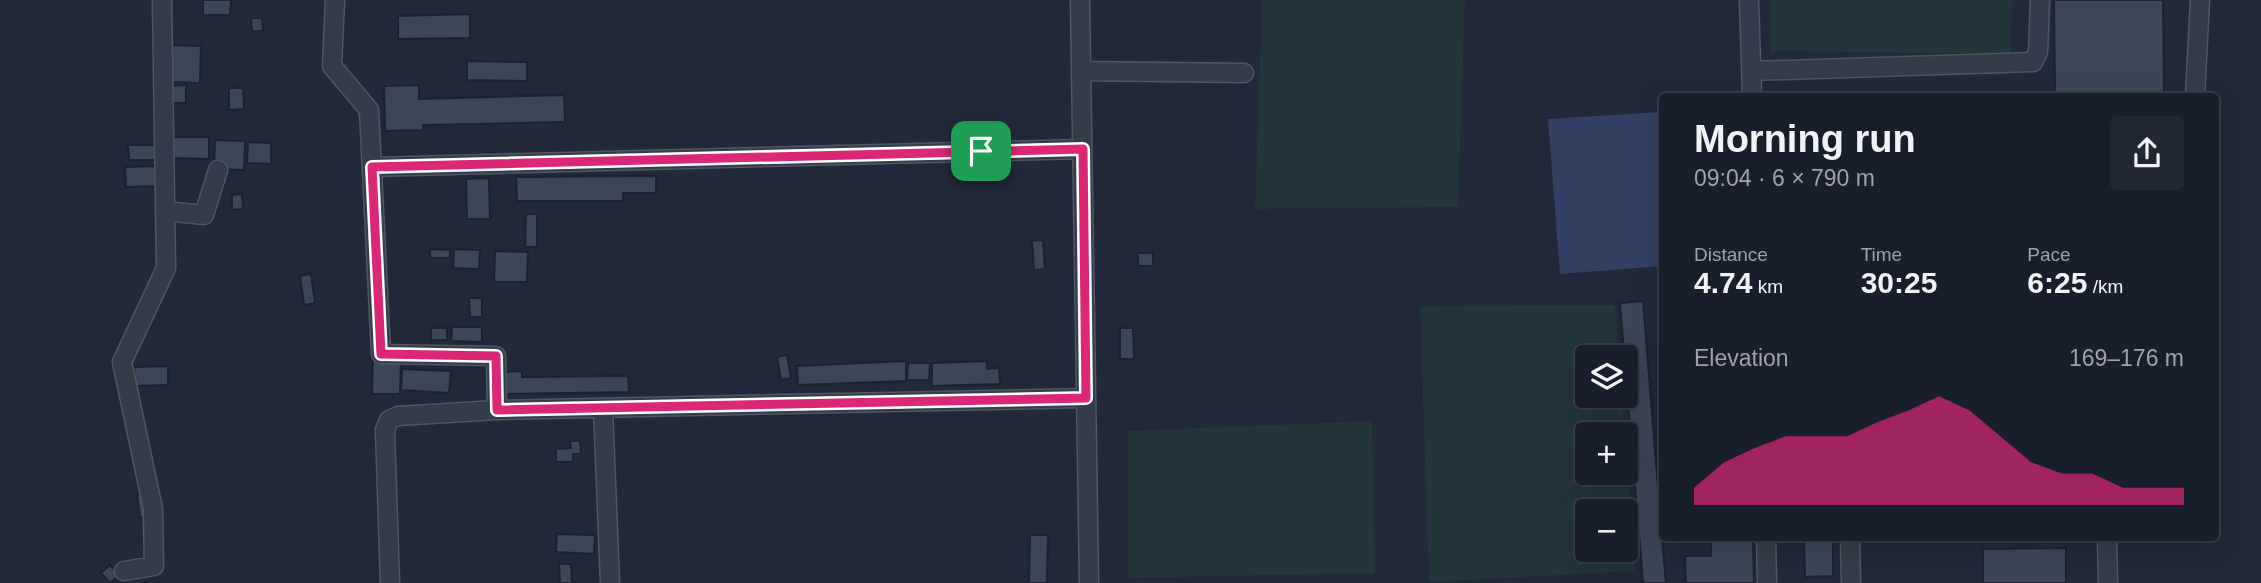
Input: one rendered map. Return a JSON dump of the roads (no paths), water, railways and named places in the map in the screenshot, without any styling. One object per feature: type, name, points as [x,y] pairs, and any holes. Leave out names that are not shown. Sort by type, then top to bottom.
[{"type":"street","points":[[124,571],[154,566],[153,509],[122,362],[166,268],[162,0]]},
{"type":"street","points":[[335,0],[332,66],[369,110],[381,354],[496,356],[497,410]]},
{"type":"street","points":[[1080,0],[1089,583]]},
{"type":"street","points":[[1749,0],[1752,93]]},
{"type":"street","points":[[1751,71],[2033,62],[2038,51],[2040,0]]},
{"type":"street","points":[[2195,93],[2200,0]]},
{"type":"street","points":[[1082,71],[1244,73]]},
{"type":"street","points":[[372,167],[1083,149]]},
{"type":"street","points":[[164,211],[204,215],[218,170]]},
{"type":"street","points":[[390,583],[385,429],[389,420],[398,416],[497,410],[1086,398]]},
{"type":"street","points":[[603,408],[610,583]]},
{"type":"street","points":[[1766,541],[1767,583]]},
{"type":"street","points":[[1850,541],[1851,583]]},
{"type":"street","points":[[2107,541],[2108,583]]},
{"type":"water","points":[[1659,112],[1659,266],[1560,274],[1548,119]]}]
